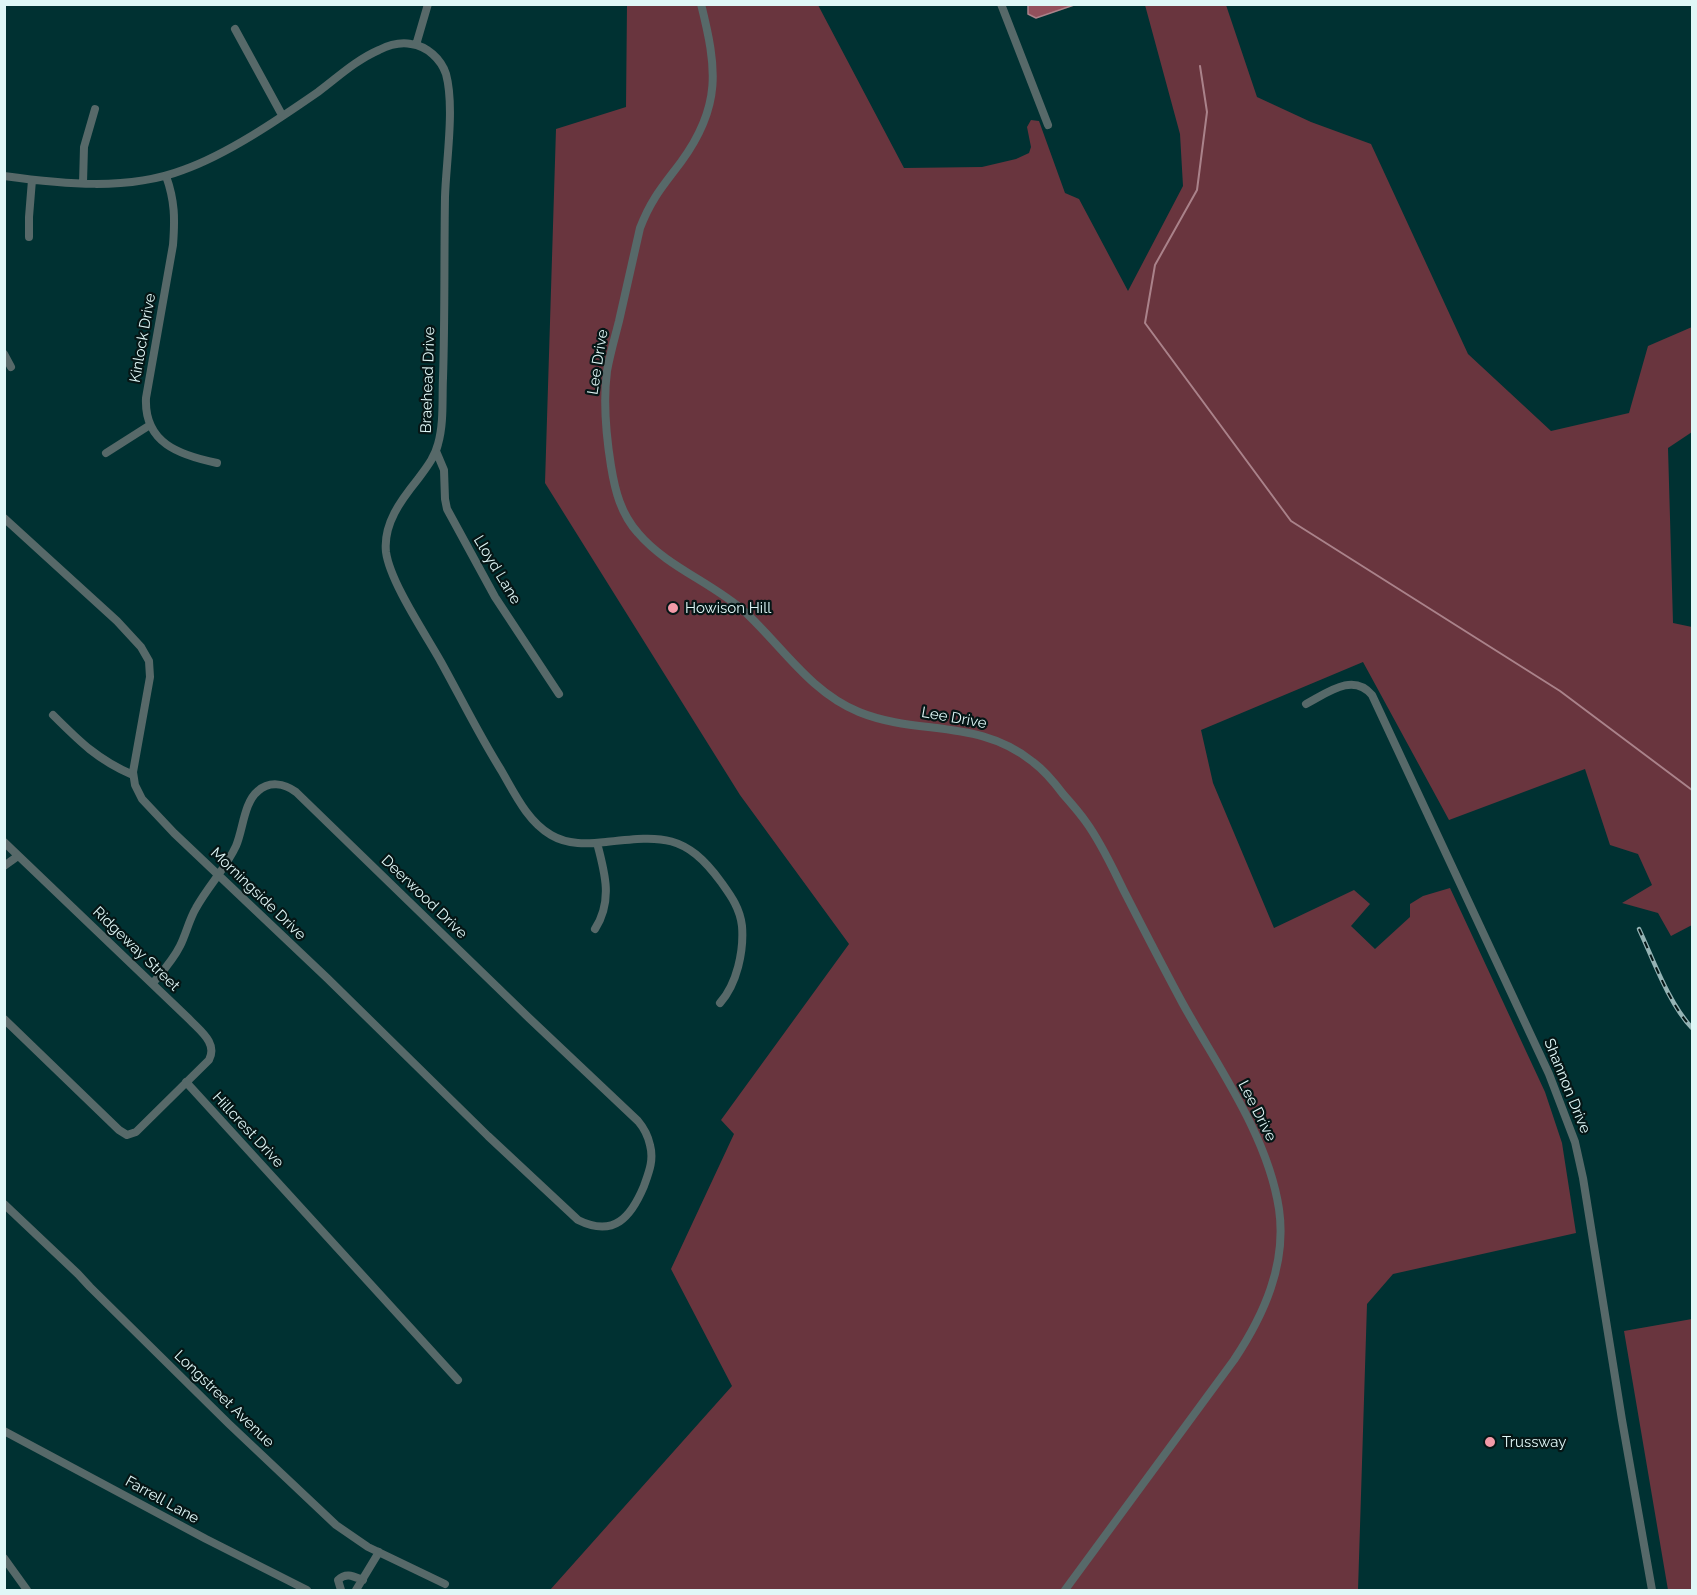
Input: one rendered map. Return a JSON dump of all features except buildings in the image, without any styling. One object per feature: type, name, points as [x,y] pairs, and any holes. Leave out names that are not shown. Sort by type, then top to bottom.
[{"type":"street","points":[[4,176],[83,183],[141,181],[166,176],[194,166],[233,146],[318,92],[344,71],[376,51],[397,43],[416,45],[428,4]]},
{"type":"street","name":"Lee Drive","points":[[701,4],[714,72],[711,103],[698,135],[686,155],[656,194],[643,220],[607,374],[606,432],[619,503],[635,530],[647,543],[677,567],[712,588],[743,611],[799,669],[829,696],[855,710],[880,719],[971,733],[996,740],[1018,751],[1050,777],[1088,824],[1103,849],[1183,1004],[1248,1117],[1276,1194],[1280,1226],[1278,1262],[1265,1304],[1255,1325],[1234,1360],[1065,1590]]},
{"type":"street","points":[[1001,4],[1048,125]]},
{"type":"street","points":[[235,29],[282,115]]},
{"type":"street","name":"Braehead Drive","points":[[416,45],[430,52],[443,66],[449,104],[445,191],[441,431],[436,451],[391,519],[386,553],[395,578],[497,764],[534,820],[552,835],[579,844],[639,838],[670,840],[691,850],[713,871],[736,905],[741,917],[742,930],[742,943],[734,979],[720,1003]]},
{"type":"street","points":[[83,183],[84,147],[95,109]]},
{"type":"street","name":"Kinlock Drive","points":[[150,425],[146,398],[175,226],[174,207],[166,176]]},
{"type":"street","points":[[29,237],[32,180]]},
{"type":"street","points":[[4,354],[10,367]]},
{"type":"street","points":[[106,453],[150,425],[159,438],[172,447],[202,460],[218,463]]},
{"type":"street","name":"Lloyd Lane","points":[[436,451],[444,470],[447,509],[495,597],[559,694]]},
{"type":"street","points":[[4,518],[117,621],[141,647],[148,661],[150,677],[134,775],[118,769],[95,755],[53,715]]},
{"type":"street","name":"Shannon Drive","points":[[1306,704],[1340,686],[1351,684],[1364,688],[1372,696],[1562,1104],[1575,1142],[1583,1178],[1652,1590]]},
{"type":"street","name":"Morningside Drive","points":[[134,775],[137,792],[142,800],[564,1208],[586,1224],[602,1227],[616,1224]]},
{"type":"street","name":"Deerwood Drive","points":[[153,983],[171,962],[179,949],[195,910],[227,863],[236,845],[248,805],[258,790],[272,784],[287,786],[296,792],[638,1121],[649,1139],[651,1167],[636,1204],[620,1223],[616,1224]]},
{"type":"street","name":"Ridgeway Street","points":[[4,842],[153,983],[211,1044],[212,1055],[209,1060],[186,1082]]},
{"type":"street","points":[[595,929],[604,910],[606,896],[597,843]]},
{"type":"street","points":[[4,866],[18,856]]},
{"type":"street","points":[[4,1019],[126,1135],[136,1132],[186,1082]]},
{"type":"street","name":"Hillcrest Drive","points":[[186,1082],[458,1380]]},
{"type":"street","name":"Longstreet Avenue","points":[[4,1204],[296,1489],[336,1525],[368,1547],[445,1584]]},
{"type":"street","name":"Farrell Lane","points":[[4,1431],[307,1590]]},
{"type":"street","points":[[356,1590],[379,1552]]},
{"type":"street","points":[[4,1558],[27,1590]]},
{"type":"street","points":[[341,1590],[338,1580],[343,1575],[363,1580]]},
{"type":"shaded area","points":[[1028,4],[1074,5],[1036,18],[1028,14]]},
{"type":"shaded area","points":[[627,5],[818,5],[904,168],[982,167],[1016,159],[1029,153],[1031,147],[1027,127],[1031,120],[1039,121],[1065,193],[1079,199],[1128,291],[1183,186],[1180,134],[1145,5],[1226,5],[1257,97],[1311,122],[1371,144],[1468,354],[1551,431],[1629,413],[1648,346],[1692,327],[1692,432],[1668,448],[1673,623],[1692,627],[1692,925],[1671,936],[1658,913],[1622,903],[1652,885],[1638,854],[1610,845],[1585,769],[1449,820],[1363,662],[1201,730],[1213,783],[1274,928],[1354,890],[1370,904],[1351,926],[1375,949],[1410,917],[1410,904],[1423,896],[1450,888],[1545,1092],[1562,1143],[1576,1233],[1393,1274],[1367,1304],[1358,1590],[550,1590],[732,1386],[671,1269],[734,1134],[721,1120],[849,944],[740,795],[545,483],[556,129],[626,107]]},
{"type":"shaded area","points":[[1692,1319],[1692,1590],[1668,1590],[1624,1331]]},
{"type":"waterway","points":[[1200,66],[1207,112],[1197,190],[1155,265],[1145,323],[1291,521],[1560,691],[1692,790]]},
{"type":"railway","points":[[1639,929],[1669,994],[1692,1028]]},
{"type":"place","name":"Howison Hill","points":[[673,608]]},
{"type":"place","name":"Trussway","points":[[1490,1442]]}]
